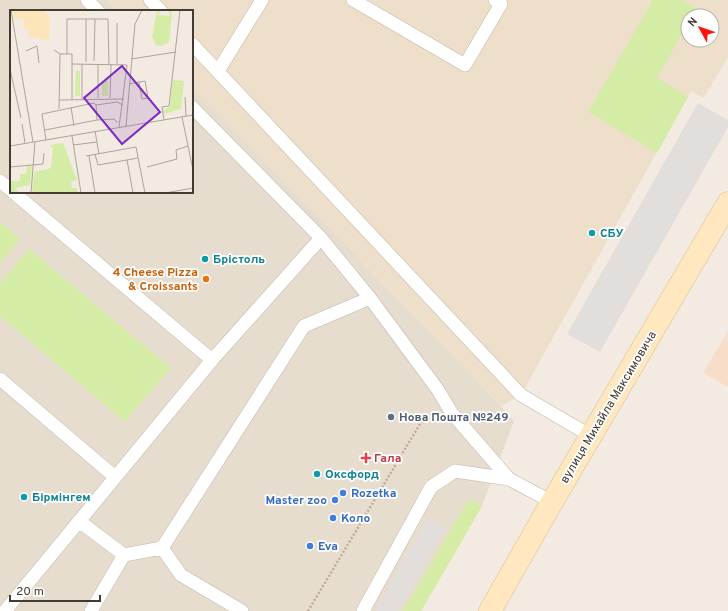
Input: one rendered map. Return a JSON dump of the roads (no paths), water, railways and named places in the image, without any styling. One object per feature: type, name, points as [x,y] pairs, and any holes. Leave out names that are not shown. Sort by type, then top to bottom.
[{"type":"main road","name":"вулиця Михайла Максимовича","points":[[490,611],[552,502],[728,203]]},
{"type":"lane","points":[[87,0],[97,10]]},
{"type":"lane","points":[[150,0],[160,10]]},
{"type":"lane","points":[[218,71],[262,0]]},
{"type":"lane","points":[[353,0],[465,65],[501,4],[495,0]]},
{"type":"lane","points":[[193,45],[521,396],[591,436]]},
{"type":"lane","points":[[193,108],[321,238],[370,298],[438,390],[451,412],[509,479]]},
{"type":"lane","points":[[0,181],[10,189]]},
{"type":"lane","points":[[14,193],[212,360]]},
{"type":"lane","points":[[5,611],[212,360],[321,238]]},
{"type":"lane","points":[[79,520],[124,555],[162,548],[304,326],[370,298]]},
{"type":"lane","points":[[0,379],[115,477]]},
{"type":"lane","points":[[363,611],[431,487],[455,471],[509,479],[552,502]]},
{"type":"lane","points":[[162,548],[181,575],[242,611]]},
{"type":"lane","points":[[91,611],[124,555]]},
{"type":"place","name":"СБУ","points":[[592,233]]},
{"type":"place","name":"Брістоль","points":[[205,259]]},
{"type":"place","name":"4 Cheese Pizza & Croissants","points":[[206,279]]},
{"type":"place","name":"Нова Пошта №249","points":[[391,417]]},
{"type":"place","name":"Гала","points":[[366,458]]},
{"type":"place","name":"Оксфорд","points":[[317,474]]},
{"type":"place","name":"Rozetka","points":[[343,493]]},
{"type":"place","name":"Бірмінгем","points":[[24,497]]},
{"type":"place","name":"Master zoo","points":[[335,500]]},
{"type":"place","name":"Коло","points":[[333,518]]},
{"type":"place","name":"Eva","points":[[310,546]]}]
